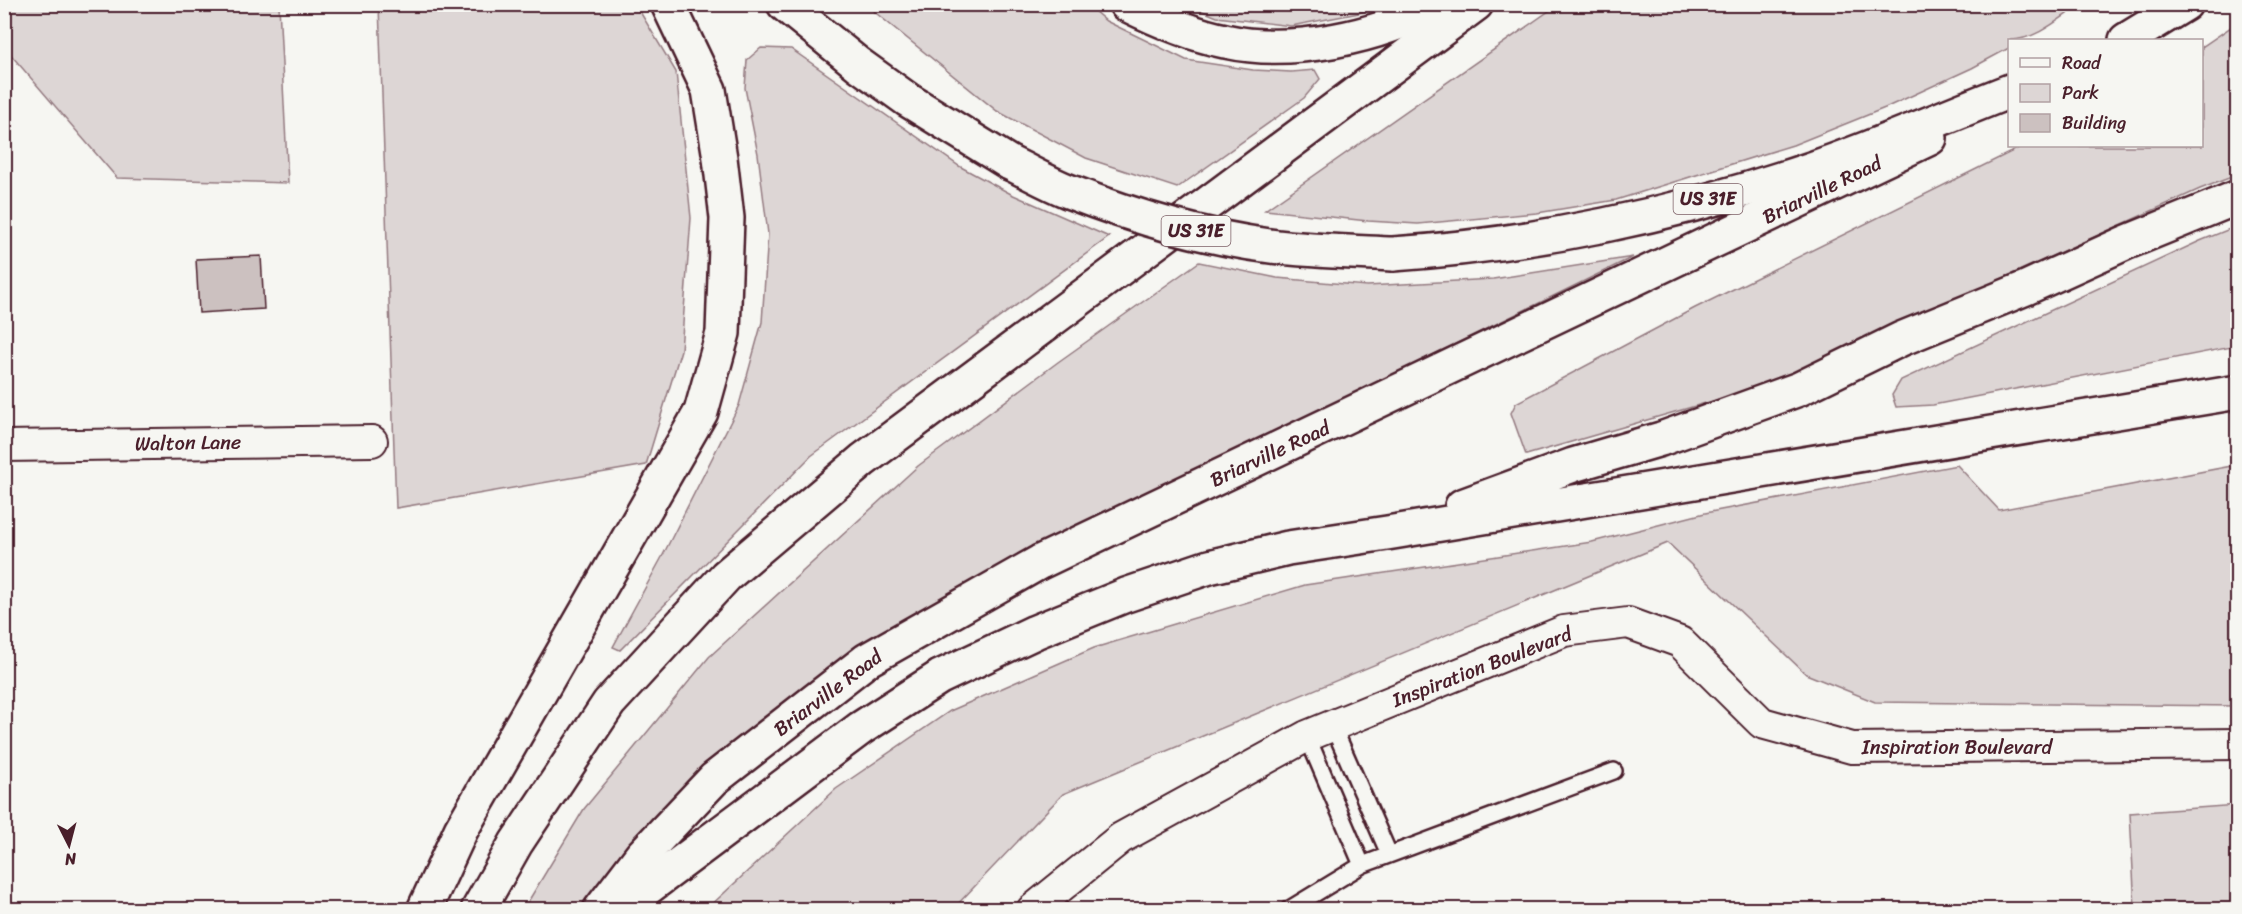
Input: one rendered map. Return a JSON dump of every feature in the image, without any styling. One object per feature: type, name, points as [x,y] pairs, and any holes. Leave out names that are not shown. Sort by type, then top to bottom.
[{"type":"main road","points":[[424,909],[461,830],[701,412],[723,333],[727,218],[709,90],[668,4]]},
{"type":"main road","name":"US 31E","points":[[784,4],[858,64],[908,100],[1010,163],[1065,190],[1128,212],[1204,233],[1268,246],[1323,251],[1393,254],[1446,250],[1575,230],[1648,215],[1811,169],[2008,92]]},
{"type":"main road","points":[[1126,4],[1195,34],[1227,42],[1271,47],[1337,40],[1380,29],[1425,12],[1438,4]]},
{"type":"main road","points":[[478,909],[516,843],[609,704],[726,576],[863,460],[1476,4]]},
{"type":"main road","points":[[2128,39],[2185,4]]},
{"type":"main road","name":"Briarville Road","points":[[600,909],[642,855],[714,780],[867,660],[1040,562],[2008,101]]},
{"type":"main road","points":[[1387,533],[1573,465],[1661,438],[1799,389],[1901,339],[2238,197]]},
{"type":"main road","points":[[618,909],[861,728],[940,677],[1035,632],[1126,595],[1209,567],[1288,548],[2238,392]]},
{"type":"street","name":"Walton Lane","points":[[4,446],[372,441]]},
{"type":"street","name":"Inspiration Boulevard","points":[[1032,909],[1121,838],[1320,731],[1564,631],[1628,623],[1680,642],[1762,723],[1852,748],[2238,744]]},
{"type":"lane","points":[[1320,731],[1389,854]]},
{"type":"lane","points":[[1320,731],[1362,865]]},
{"type":"lane","points":[[1288,909],[1362,865],[1614,771]]},
{"type":"green space","points":[[1381,4],[1359,13],[1291,26],[1217,17],[1188,5]]},
{"type":"green space","points":[[1559,4],[2080,4],[2038,33],[2020,39],[2008,39],[2008,49],[1972,68],[1885,108],[1793,145],[1616,200],[1537,213],[1418,224],[1265,210]]},
{"type":"green space","points":[[4,5],[279,5],[288,183],[117,178],[5,48]]},
{"type":"green space","points":[[379,5],[636,5],[676,72],[691,218],[681,350],[646,465],[396,508]]},
{"type":"green space","points":[[866,5],[1087,5],[1106,21],[1186,60],[1253,70],[1291,72],[1315,70],[1320,79],[1304,98],[1177,188],[1086,158],[997,111]]},
{"type":"green space","points":[[2237,23],[2237,175],[2200,189],[1802,369],[1723,398],[1526,455],[1511,413],[1516,403],[1695,308],[2021,147],[2203,147],[2203,46]]},
{"type":"green space","points":[[761,48],[791,49],[959,166],[1011,194],[1109,237],[811,456],[620,650],[613,647],[662,557],[739,405],[762,322],[768,234],[758,154],[745,88],[747,60]]},
{"type":"green space","points":[[2237,226],[2237,346],[1933,405],[1896,407],[1892,395],[1901,380]]},
{"type":"green space","points":[[1633,257],[977,578],[871,645],[589,909],[523,910],[584,809],[709,657],[918,466],[1058,362],[1199,262],[1277,278],[1367,286],[1493,279]]},
{"type":"green space","points":[[1957,465],[1999,510],[2237,465],[2237,706],[1875,702],[1806,674],[1668,543],[1063,794],[953,909],[707,909],[836,789],[950,711],[1094,648],[1305,585],[1592,542],[1705,513]]},
{"type":"green space","points":[[2237,805],[2237,909],[2135,909],[2130,813]]},
{"type":"building","points":[[261,256],[264,309],[199,313],[196,259]]}]
